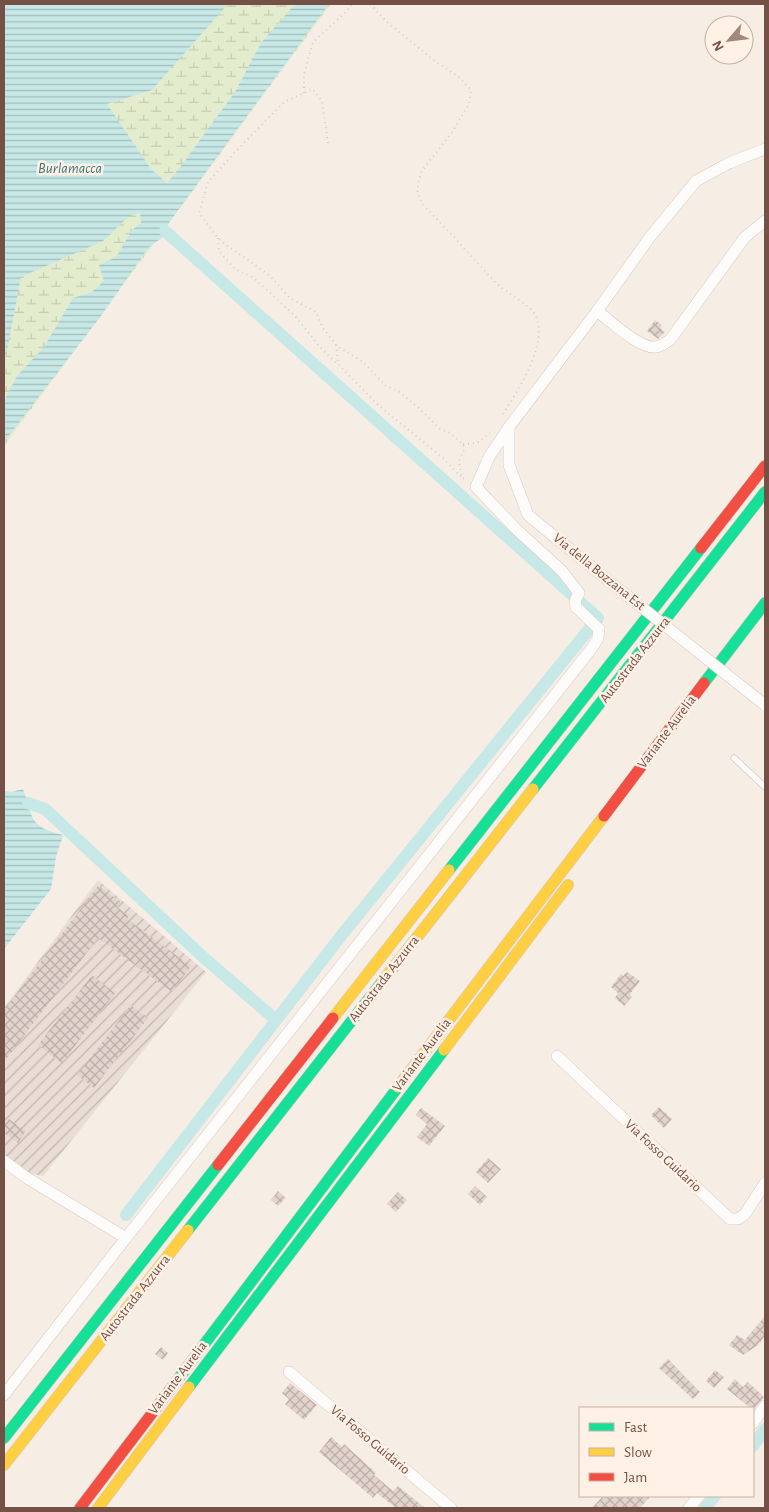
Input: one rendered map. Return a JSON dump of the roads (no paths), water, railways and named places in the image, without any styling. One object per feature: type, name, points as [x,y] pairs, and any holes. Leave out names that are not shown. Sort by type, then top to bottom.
[{"type":"highway","name":"Autostrada Azzurra","points":[[4,1438],[765,466]]},
{"type":"highway","name":"Autostrada Azzurra","points":[[4,1465],[765,492]]},
{"type":"highway","name":"Variante Aurelia","points":[[80,1508],[765,603]]},
{"type":"highway","points":[[718,688],[736,664]]},
{"type":"highway","name":"Variante Aurelia","points":[[98,1508],[575,877]]},
{"type":"street","points":[[4,1395],[592,648],[598,638],[599,629],[576,607],[577,597],[562,571],[516,529],[476,487],[488,457],[509,427],[597,311],[650,237],[696,181],[728,163],[765,149]]},
{"type":"street","points":[[597,311],[643,345],[661,346],[670,340],[745,237],[765,221]]},
{"type":"street","name":"Via della Bozzana Est","points":[[509,427],[509,465],[528,515],[765,705]]},
{"type":"street","name":"Via Fosso Guidario","points":[[557,1056],[730,1219],[738,1219],[745,1214],[765,1183]]},
{"type":"street","points":[[4,1161],[27,1178],[126,1238]]},
{"type":"street","name":"Via Fosso Guidario","points":[[289,1372],[451,1508]]},
{"type":"street","points":[[754,1422],[765,1406]]},
{"type":"street","points":[[689,1508],[698,1497]]},
{"type":"lane","points":[[734,758],[765,787]]},
{"type":"water","name":"Burlamacca","points":[[4,4],[228,4],[152,90],[107,104],[151,169],[167,183],[235,92],[261,43],[295,4],[329,4],[168,224],[163,237],[148,248],[101,316],[4,442],[4,401],[17,376],[44,347],[73,298],[92,292],[104,281],[99,265],[116,257],[132,230],[141,223],[140,213],[129,216],[103,241],[21,277],[4,366]]},
{"type":"water","points":[[23,789],[34,820],[44,828],[63,835],[56,857],[51,889],[4,949],[4,791],[11,792]]},
{"type":"waterway","points":[[126,1215],[341,936],[598,618],[165,231]]},
{"type":"waterway","points":[[28,803],[45,809],[202,956],[276,1020]]},
{"type":"waterway","points":[[754,1445],[765,1429]]},
{"type":"waterway","points":[[705,1508],[714,1497]]}]
